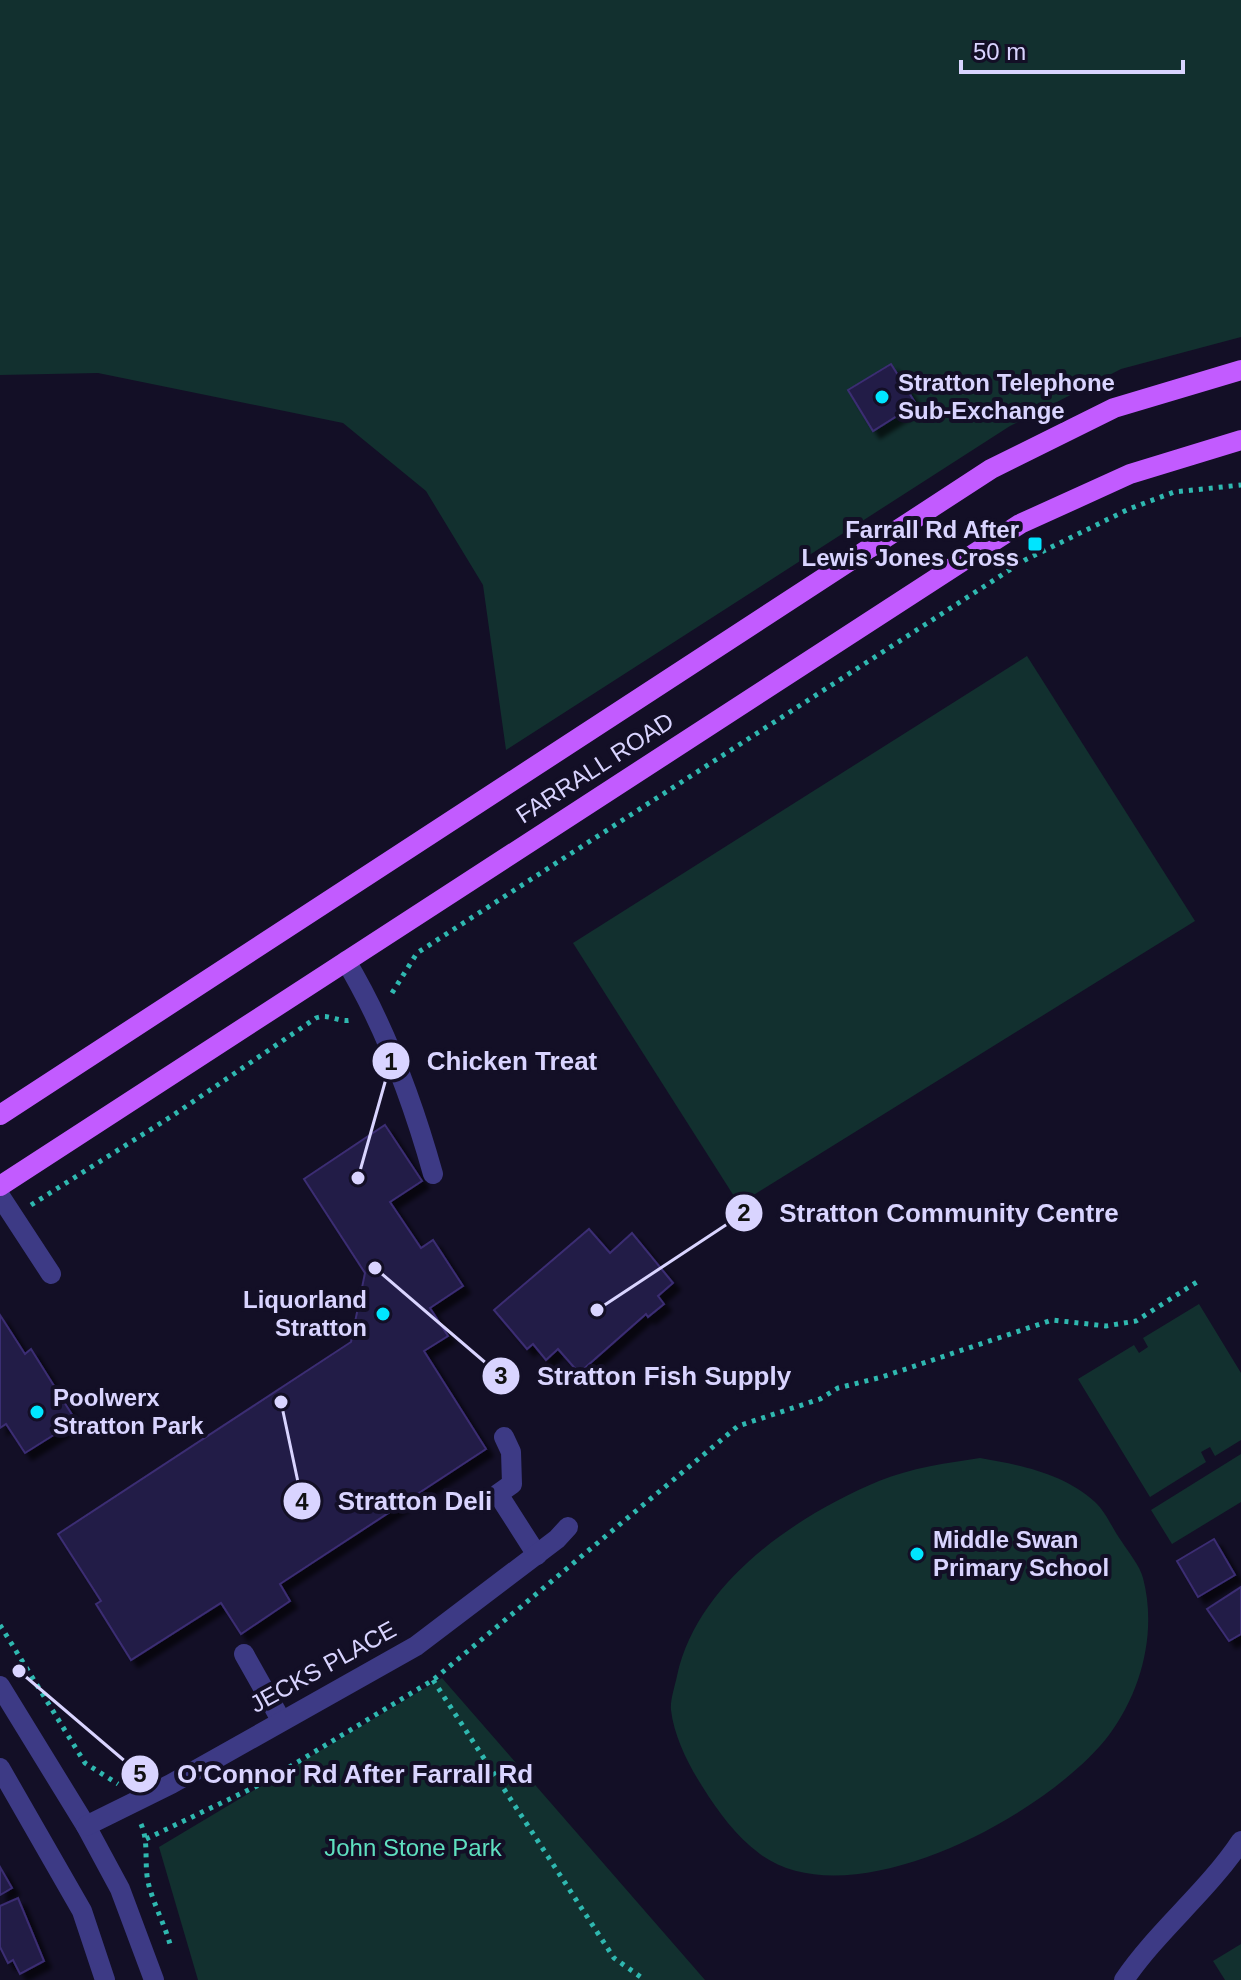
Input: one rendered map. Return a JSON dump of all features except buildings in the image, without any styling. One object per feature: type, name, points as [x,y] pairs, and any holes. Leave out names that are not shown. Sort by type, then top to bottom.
[{"type":"main road","name":"FARRALL ROAD","points":[[0,1115],[991,469],[1114,408],[1241,370]]},
{"type":"main road","name":"FARRALL ROAD","points":[[0,1186],[1020,524],[1130,474],[1241,440]]},
{"type":"street","points":[[346,961],[374,1010],[412,1104],[433,1174]]},
{"type":"street","points":[[0,1196],[51,1274]]},
{"type":"street","points":[[504,1437],[514,1470],[512,1484],[498,1494],[537,1555]]},
{"type":"street","name":"JECKS PLACE","points":[[86,1826],[416,1646],[537,1555],[568,1527]]},
{"type":"street","points":[[244,1654],[281,1720]]},
{"type":"street","points":[[0,1686],[86,1826],[120,1889],[154,1980]]},
{"type":"street","points":[[0,1768],[82,1911],[105,1980]]},
{"type":"street","points":[[1124,1980],[1139,1958],[1221,1871],[1241,1841]]},
{"type":"path","points":[[14,1217],[172,1116],[316,1018],[325,1015],[345,1021],[374,1010],[392,994],[417,953],[1025,560],[1174,492],[1241,485]]},
{"type":"path","points":[[146,1839],[202,1815],[263,1783],[433,1680],[738,1426],[820,1399],[838,1388],[882,1377],[1052,1320],[1106,1326],[1136,1321],[1200,1280]]},
{"type":"path","points":[[0,1625],[85,1763],[113,1778],[131,1804],[146,1839],[144,1859],[149,1885],[172,1952]]},
{"type":"path","points":[[433,1680],[614,1958],[645,1980]]},
{"type":"green space","points":[[0,0],[1241,0],[1241,337],[1121,369],[1010,426],[506,750],[483,585],[426,491],[343,423],[98,373],[0,375]]},
{"type":"green space","points":[[1027,656],[1195,921],[739,1204],[573,943]]},
{"type":"green space","points":[[1199,1304],[1241,1373],[1241,1440],[1215,1456],[1210,1447],[1201,1452],[1206,1462],[1150,1497],[1078,1379],[1134,1345],[1139,1353],[1148,1347],[1143,1338]]},
{"type":"green space","points":[[1241,1454],[1241,1502],[1172,1544],[1151,1510]]},
{"type":"green space","points":[[980,1458],[1040,1472],[1083,1492],[1103,1511],[1139,1569],[1147,1598],[1147,1639],[1138,1680],[1121,1718],[1081,1765],[1043,1796],[997,1825],[947,1849],[895,1867],[845,1875],[799,1872],[760,1854],[735,1831],[708,1796],[678,1740],[673,1720],[671,1702],[677,1676],[688,1642],[705,1611],[754,1557],[815,1513],[891,1476]]},
{"type":"green space","name":"John Stone Park","points":[[442,1678],[705,1980],[198,1980],[159,1847]]},
{"type":"green space","points":[[1241,1944],[1241,1980],[1225,1980],[1213,1961]]},
{"type":"place","name":"Stratton Telephone Sub-Exchange","points":[[882,397]]},
{"type":"place","name":"Farrall Rd After Lewis Jones Cross","points":[[1035,544]]},
{"type":"place","name":"Chicken Treat","points":[[358,1178]]},
{"type":"place","name":"Stratton Fish Supply","points":[[375,1268]]},
{"type":"place","name":"Stratton Community Centre","points":[[597,1310]]},
{"type":"place","name":"Liquorland Stratton","points":[[383,1314]]},
{"type":"place","name":"Stratton Deli","points":[[281,1402]]},
{"type":"place","name":"Poolwerx Stratton Park","points":[[37,1412]]},
{"type":"place","name":"Middle Swan Primary School","points":[[917,1554]]},
{"type":"place","name":"O'Connor Rd After Farrall Rd","points":[[19,1671]]}]
